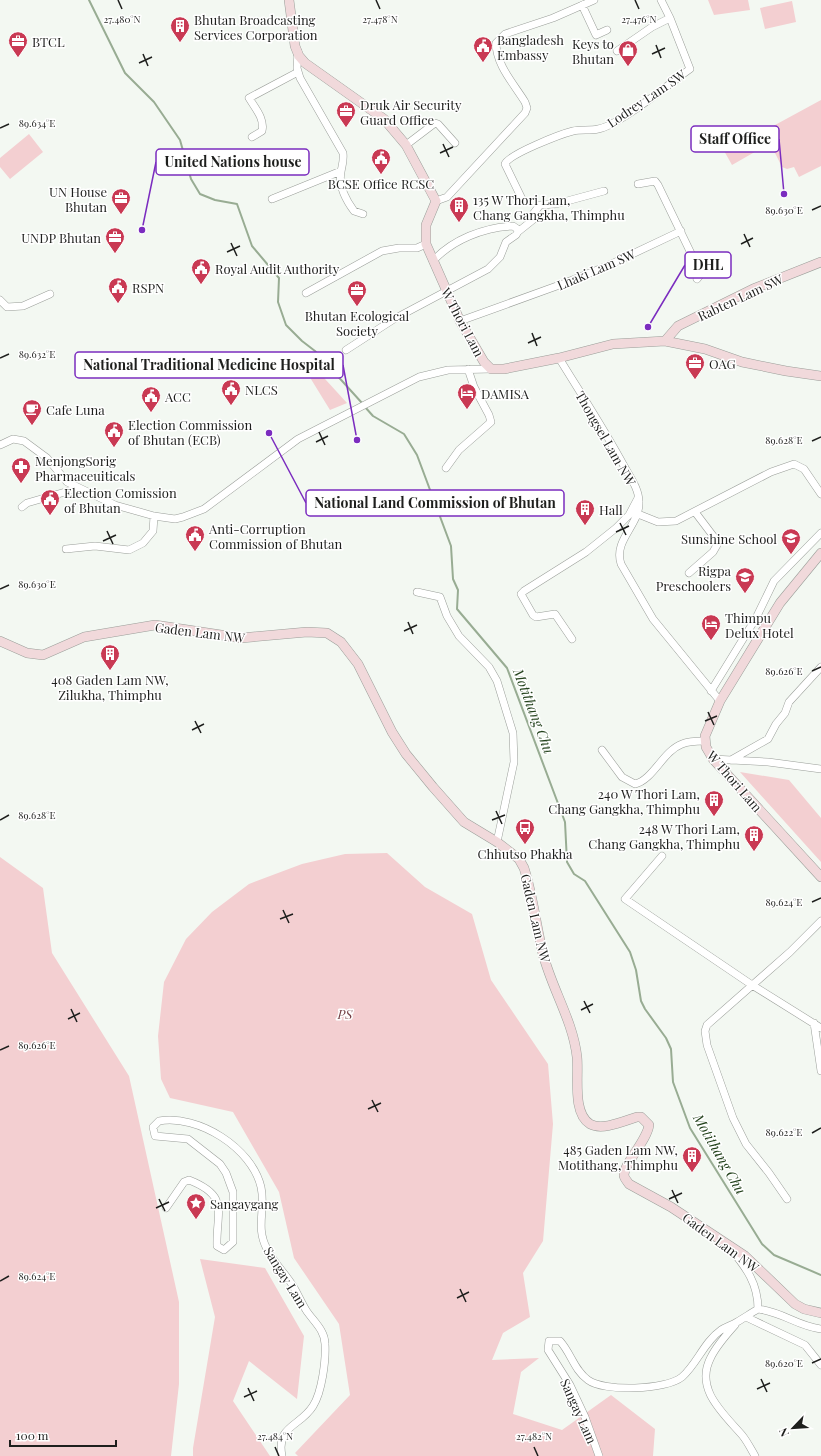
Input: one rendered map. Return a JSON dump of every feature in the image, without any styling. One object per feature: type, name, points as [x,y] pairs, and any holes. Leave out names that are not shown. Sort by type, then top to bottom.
[{"type":"main road","points":[[289,0],[298,52],[305,63],[384,119],[406,145],[436,201]]},
{"type":"main road","name":"W Thori Lam","points":[[436,201],[426,225],[426,244],[460,321],[484,362],[491,369],[504,369],[559,358],[602,346],[664,341],[705,349],[742,362],[821,376]]},
{"type":"main road","name":"Rabten Lam SW","points":[[664,341],[672,330],[684,322],[753,288],[821,262]]},
{"type":"main road","name":"W Thori Lam","points":[[821,553],[780,603],[720,701],[706,730],[704,741],[713,759],[821,877]]},
{"type":"main road","name":"Gaden Lam NW","points":[[0,641],[27,653],[43,654],[84,637],[155,625],[241,638],[307,632],[327,633],[341,642],[358,664],[392,732],[406,754],[464,822],[497,842],[519,860],[527,878],[543,954],[574,1038],[577,1058],[579,1105],[584,1118],[590,1124],[603,1127],[637,1117],[646,1120],[649,1125],[648,1131],[625,1170],[626,1179],[629,1184],[671,1207],[757,1266],[795,1304],[821,1313]]},
{"type":"street","points":[[436,201],[447,197],[527,108],[526,102],[501,65],[496,51],[496,43],[504,34],[547,20],[594,0]]},
{"type":"street","name":"Lodrey Lam SW","points":[[523,201],[505,164],[509,159],[532,147],[574,131],[599,129],[618,120],[690,69],[670,18],[661,0]]},
{"type":"street","points":[[582,5],[596,35],[607,30]]},
{"type":"street","points":[[617,51],[652,27],[670,18]]},
{"type":"street","points":[[298,52],[298,72],[308,93],[343,153],[344,163],[340,181],[349,204],[354,211],[363,214]]},
{"type":"street","points":[[252,137],[262,132],[263,126],[262,120],[249,98],[298,72]]},
{"type":"street","points":[[406,145],[435,123],[438,124],[455,143]]},
{"type":"street","points":[[272,199],[341,171]]},
{"type":"street","points":[[638,184],[655,181],[658,185],[701,274],[697,279]]},
{"type":"street","points":[[346,350],[383,325],[488,269],[500,257],[506,242],[534,219],[533,214],[540,205],[556,204],[604,191]]},
{"type":"street","points":[[433,261],[441,252],[452,245],[488,229],[513,226],[518,228],[519,231]]},
{"type":"street","name":"Lhaki Lam SW","points":[[460,321],[572,280],[681,231]]},
{"type":"street","points":[[306,293],[382,251],[399,248],[417,248],[426,244]]},
{"type":"street","points":[[0,300],[6,307],[23,306],[50,294]]},
{"type":"street","name":"Thongsel Lam NW","points":[[559,358],[612,445],[635,486],[639,497],[638,514],[620,548],[618,556],[621,564],[653,620],[720,701]]},
{"type":"street","points":[[446,468],[459,450],[491,422],[489,415],[474,387],[468,369]]},
{"type":"street","points":[[0,445],[13,439],[24,442],[47,458],[67,482],[114,505],[154,516],[175,519],[197,513],[298,439],[392,391],[428,374],[448,370],[491,369]]},
{"type":"street","points":[[638,514],[658,522],[665,523],[684,518],[771,472],[794,464],[804,469],[821,494]]},
{"type":"street","points":[[22,507],[27,503],[79,488]]},
{"type":"street","points":[[572,639],[555,614],[536,617],[533,615],[522,594],[524,591],[586,552],[616,528],[629,515],[639,497]]},
{"type":"street","points":[[688,573],[713,552],[717,545],[717,541],[694,512]]},
{"type":"street","points":[[66,549],[95,546],[129,550],[143,543],[153,531],[154,516]]},
{"type":"street","points":[[711,691],[756,618],[774,581],[821,533]]},
{"type":"street","points":[[417,592],[440,597],[453,627],[459,636],[489,667],[502,695],[513,733],[515,749],[514,762],[497,842]]},
{"type":"street","points":[[730,760],[768,739],[776,724],[785,714],[789,702],[821,667]]},
{"type":"street","points":[[602,750],[622,777],[634,784],[642,781],[667,755],[678,746],[687,742],[704,741]]},
{"type":"street","points":[[713,759],[821,769]]},
{"type":"street","points":[[662,856],[625,899],[752,985],[821,1028]]},
{"type":"street","points":[[787,1199],[769,1172],[746,1144],[737,1128],[727,1106],[705,1037],[707,1025],[801,942],[821,921]]},
{"type":"street","points":[[814,1024],[821,1071]]},
{"type":"street","name":"Sangay Lam","points":[[166,1208],[184,1182],[189,1180],[197,1183],[208,1190],[217,1200],[219,1226],[217,1246],[224,1250],[233,1242],[233,1192],[226,1173],[220,1164],[188,1139],[155,1136],[153,1128],[159,1122],[182,1121],[208,1128],[233,1146],[253,1169],[259,1180],[262,1202],[260,1228],[262,1238],[274,1260],[292,1285],[307,1311],[319,1326],[325,1344],[317,1398],[311,1410],[287,1429],[283,1435],[281,1441],[282,1456]]},
{"type":"street","points":[[732,1249],[748,1271],[754,1284],[758,1294],[758,1309],[776,1312],[800,1323],[821,1329]]},
{"type":"street","name":"Sangay Lam","points":[[599,1456],[570,1385],[548,1350],[550,1341],[560,1341],[580,1373],[588,1380],[598,1385],[650,1387],[674,1381],[682,1377],[710,1340],[721,1330],[736,1323],[758,1309]]},
{"type":"street","points":[[746,1317],[805,1345],[821,1365]]},
{"type":"street","points":[[736,1323],[721,1341],[710,1358],[706,1371],[707,1385],[710,1397],[720,1412],[743,1436],[755,1456]]},
{"type":"green space","points":[[708,0],[748,0],[750,10],[714,15]]},
{"type":"green space","points":[[792,1],[796,22],[765,29],[760,8]]},
{"type":"green space","points":[[821,100],[821,166],[799,177],[794,167],[787,169],[782,167],[764,131]]},
{"type":"green space","points":[[751,133],[760,149],[732,165],[723,149]]},
{"type":"green space","points":[[29,134],[43,152],[10,179],[0,167],[0,158]]},
{"type":"green space","points":[[298,358],[315,368],[347,403],[330,410]]},
{"type":"green space","points":[[740,772],[789,780],[821,818],[821,862]]},
{"type":"green space","name":"PS","points":[[387,853],[425,887],[472,914],[491,980],[548,1064],[553,1124],[543,1241],[523,1273],[530,1317],[503,1333],[492,1360],[539,1358],[521,1372],[513,1414],[562,1430],[611,1395],[655,1429],[653,1456],[298,1456],[295,1453],[350,1395],[339,1324],[294,1258],[279,1192],[233,1112],[170,1098],[161,1079],[158,1036],[164,982],[186,939],[212,912],[249,884],[302,864],[345,854]]},
{"type":"green space","points":[[0,857],[43,888],[52,953],[129,1076],[179,1302],[179,1384],[171,1456],[0,1456]]},
{"type":"green space","points":[[200,1259],[265,1268],[304,1336],[297,1399],[249,1361],[233,1401],[270,1456],[193,1456],[193,1448],[215,1317]]},
{"type":"waterway","name":"Motithang Chu","points":[[89,0],[125,73],[154,102],[180,140],[191,179],[200,194],[215,200],[237,204],[252,246],[279,278],[278,302],[286,325],[302,341],[315,351],[362,403]]},
{"type":"waterway","name":"Motithang Chu","points":[[365,407],[373,416],[404,434],[417,455],[451,546],[453,579],[458,590],[457,609],[507,668],[565,822],[567,862],[574,874],[585,881],[630,952],[636,970],[641,1001],[666,1038],[671,1049],[673,1082],[690,1128],[762,1244],[774,1255],[821,1275]]},
{"type":"place","name":"Bhutan Broadcasting Services Corporation","points":[[180,43]]},
{"type":"place","name":"BTCL","points":[[18,58]]},
{"type":"place","name":"Bangladesh Embassy","points":[[483,63]]},
{"type":"place","name":"Keys to Bhutan","points":[[628,67]]},
{"type":"place","name":"Druk Air Security Guard Office","points":[[346,128]]},
{"type":"place","name":"BCSE Office RCSC","points":[[381,175]]},
{"type":"place","name":"Staff Office","points":[[784,194]]},
{"type":"place","name":"UN House Bhutan","points":[[121,215]]},
{"type":"place","name":"135 W Thori Lam, Chang Gangkha, Thimphu","points":[[459,223]]},
{"type":"place","name":"United Nations house","points":[[142,230]]},
{"type":"place","name":"UNDP Bhutan","points":[[115,254]]},
{"type":"place","name":"Royal Audit Authority","points":[[201,285]]},
{"type":"place","name":"RSPN","points":[[118,304]]},
{"type":"place","name":"Bhutan Ecological Society","points":[[357,307]]},
{"type":"place","name":"DHL","points":[[648,327]]},
{"type":"place","name":"OAG","points":[[695,380]]},
{"type":"place","name":"NLCS","points":[[231,406]]},
{"type":"place","name":"DAMISA","points":[[467,410]]},
{"type":"place","name":"ACC","points":[[151,413]]},
{"type":"place","name":"Cafe Luna","points":[[32,426]]},
{"type":"place","name":"National Land Commission of Bhutan","points":[[269,433]]},
{"type":"place","name":"National Traditional Medicine Hospital","points":[[357,440]]},
{"type":"place","name":"Election Commission of Bhutan (ECB)","points":[[114,448]]},
{"type":"place","name":"MenjongSorig Pharmaceuiticals","points":[[21,484]]},
{"type":"place","name":"Election Comission of Bhutan","points":[[50,516]]},
{"type":"place","name":"Hall","points":[[585,526]]},
{"type":"place","name":"Anti-Corruption Commission of Bhutan","points":[[195,552]]},
{"type":"place","name":"Sunshine School","points":[[791,555]]},
{"type":"place","name":"Rigpa Preschoolers","points":[[745,594]]},
{"type":"place","name":"Thimpu Delux Hotel","points":[[711,641]]},
{"type":"place","name":"408 Gaden Lam NW, Zilukha, Thimphu","points":[[110,671]]},
{"type":"place","name":"240 W Thori Lam, Chang Gangkha, Thimphu","points":[[714,817]]},
{"type":"place","name":"Chhutso Phakha","points":[[525,845]]},
{"type":"place","name":"248 W Thori Lam, Chang Gangkha, Thimphu","points":[[754,852]]},
{"type":"place","name":"485 Gaden Lam NW, Motithang, Thimphu","points":[[692,1173]]},
{"type":"place","name":"Sangaygang","points":[[196,1220]]}]
